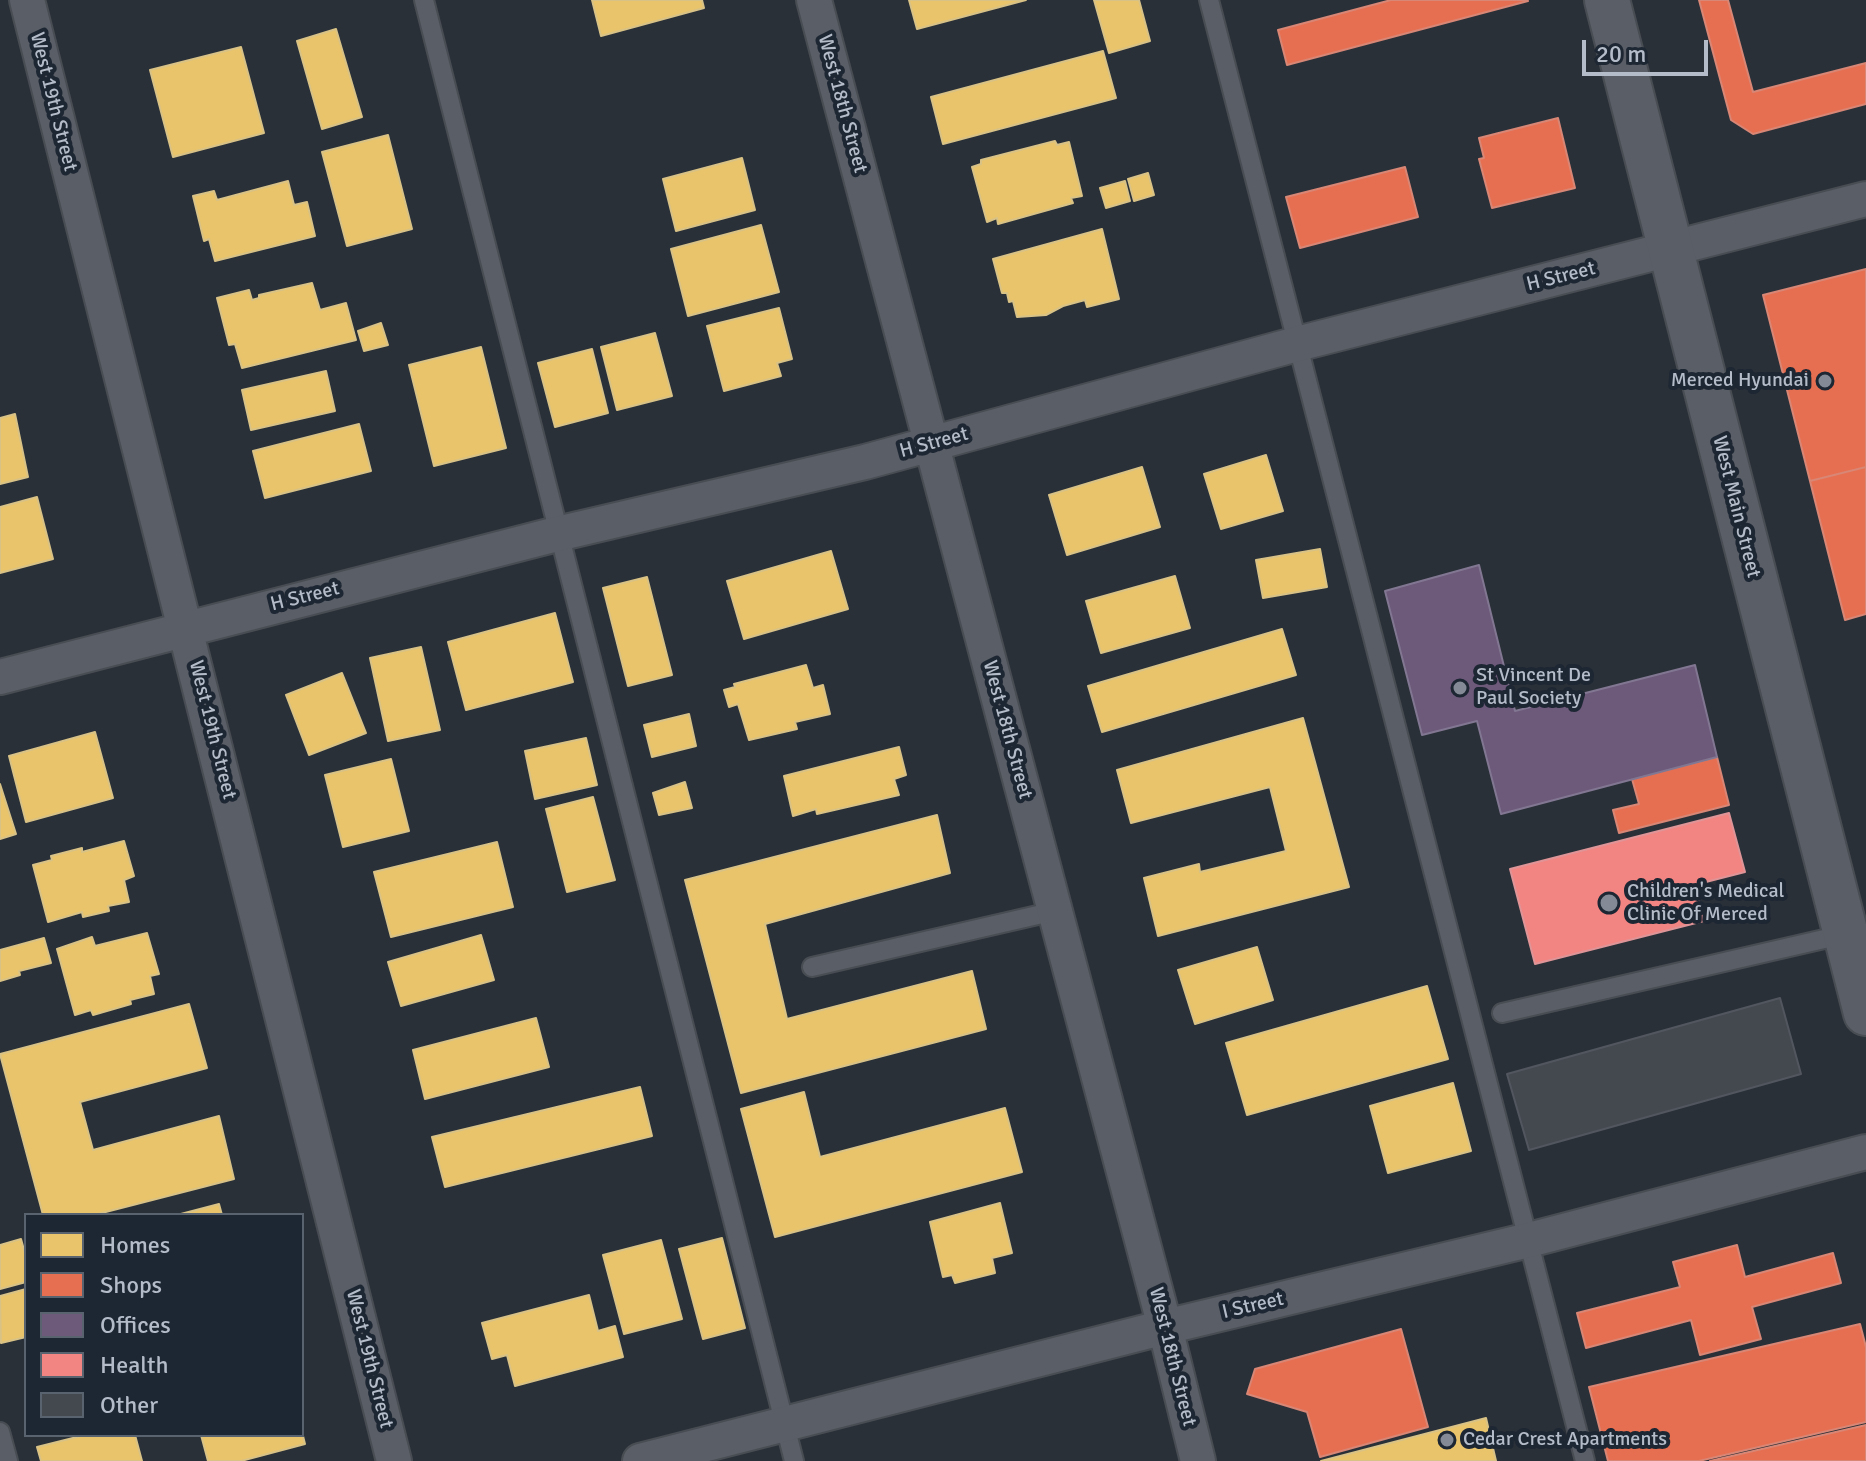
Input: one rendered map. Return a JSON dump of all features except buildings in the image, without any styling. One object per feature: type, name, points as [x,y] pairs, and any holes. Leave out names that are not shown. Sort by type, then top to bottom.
[{"type":"street","name":"West 19th Street","points":[[27,0],[187,627],[394,1461]]},
{"type":"street","name":"West 18th Street","points":[[814,0],[1198,1461]]},
{"type":"street","name":"West Main Street","points":[[1607,0],[1866,1013]]},
{"type":"street","name":"H Street","points":[[0,677],[557,534],[865,462],[1297,344],[1866,199]]},
{"type":"street","name":"I Street","points":[[640,1461],[1165,1327],[1529,1240],[1866,1152]]},
{"type":"lane","points":[[424,0],[794,1461]]},
{"type":"lane","points":[[1209,0],[1585,1461]]},
{"type":"lane","points":[[812,967],[1055,911]]},
{"type":"lane","points":[[1502,1013],[1846,934]]},
{"type":"lane","points":[[0,1432],[8,1461]]},
{"type":"place","name":"Merced Hyundai","points":[[1825,381]]},
{"type":"place","name":"St Vincent De Paul Society","points":[[1460,688]]},
{"type":"place","name":"Children's Medical Clinic Of Merced","points":[[1609,903]]},
{"type":"place","name":"Cedar Crest Apartments","points":[[1447,1440]]}]
